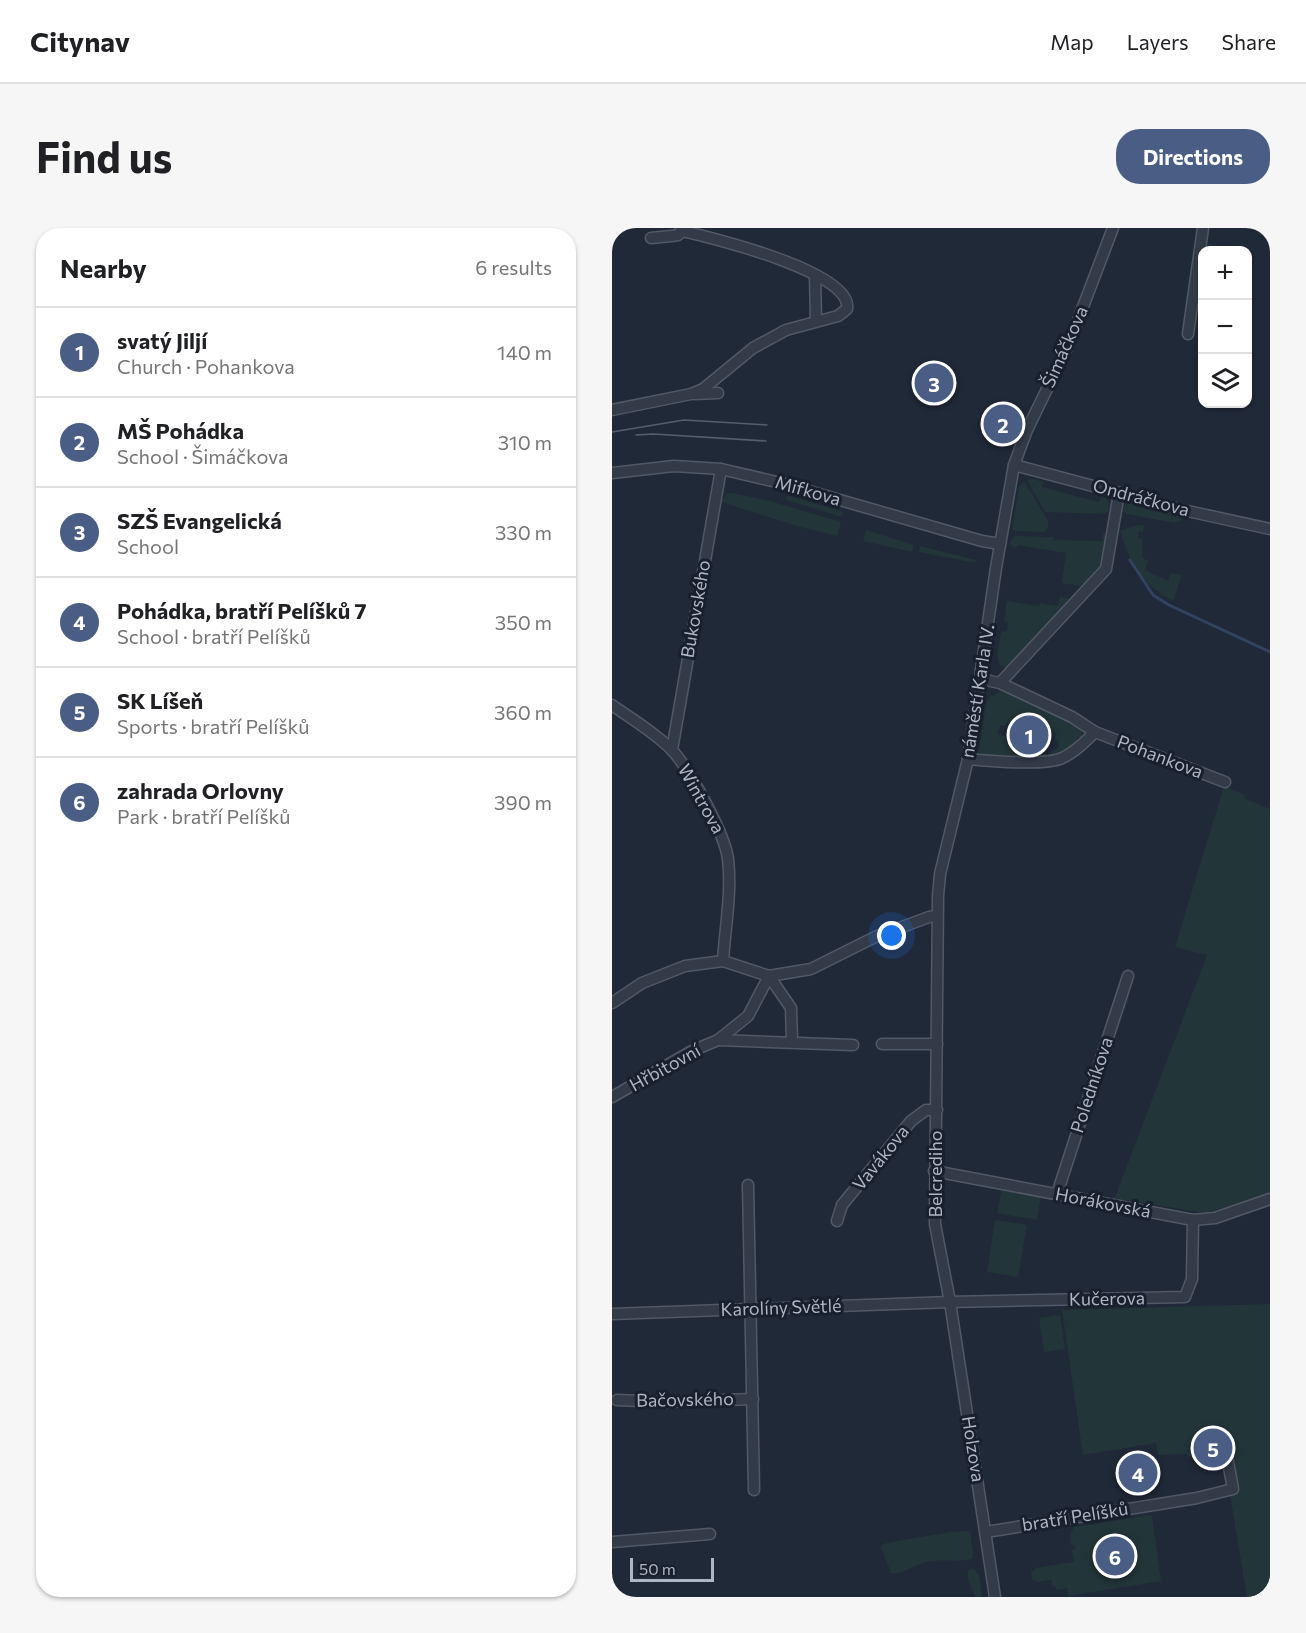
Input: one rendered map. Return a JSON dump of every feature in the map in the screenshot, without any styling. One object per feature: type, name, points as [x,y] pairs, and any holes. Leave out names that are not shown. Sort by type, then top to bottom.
[{"type":"street","name":"Šimáčkova","points":[[1014,465],[1027,430],[1068,346],[1113,228]]},
{"type":"street","points":[[1188,334],[1203,228]]},
{"type":"street","points":[[651,238],[678,235],[682,229],[755,250],[782,259],[815,275],[847,297],[848,304],[844,313],[786,330],[753,348],[703,389],[691,394]]},
{"type":"street","points":[[815,275],[816,321]]},
{"type":"street","points":[[612,410],[691,394],[718,393]]},
{"type":"street","name":"Ondráčkova","points":[[1014,465],[1183,510],[1270,529]]},
{"type":"street","name":"náměstí Karla IV.","points":[[937,916],[940,874],[968,759],[1014,465]]},
{"type":"street","name":"Mifkova","points":[[612,473],[674,466],[721,469],[781,483],[1000,544]]},
{"type":"street","name":"Bukovského","points":[[672,750],[721,469]]},
{"type":"street","name":"náměstí Karla IV.","points":[[1000,684],[1106,569],[1119,493]]},
{"type":"street","name":"Pohankova","points":[[980,679],[1000,684],[1072,717],[1095,732],[1225,782]]},
{"type":"street","name":"Wintrova","points":[[612,705],[672,750],[721,832],[729,869],[723,961]]},
{"type":"street","name":"Pohankova","points":[[968,759],[1030,762],[1061,759],[1095,732]]},
{"type":"street","points":[[612,1003],[642,983],[685,966],[723,961],[769,976],[811,969],[874,937],[937,916]]},
{"type":"street","name":"Belcrediho","points":[[937,916],[935,1224],[950,1302]]},
{"type":"street","points":[[769,976],[791,1008],[792,1041]]},
{"type":"street","name":"Hřbitovní","points":[[612,1097],[692,1051],[718,1040],[748,1016],[769,976]]},
{"type":"street","name":"Poledníkova","points":[[1057,1194],[1128,976]]},
{"type":"street","name":"Hřbitovní","points":[[718,1040],[853,1045]]},
{"type":"street","points":[[882,1044],[937,1044]]},
{"type":"street","name":"Vavákova","points":[[837,1221],[842,1205],[911,1121],[926,1110],[937,1110]]},
{"type":"street","name":"Horákovská","points":[[934,1171],[1193,1220],[1215,1218],[1270,1199]]},
{"type":"street","name":"Bačovského","points":[[748,1185],[754,1490]]},
{"type":"street","name":"Kučerova","points":[[950,1302],[1185,1297],[1192,1279],[1193,1220]]},
{"type":"street","name":"Karolíny Světlé","points":[[612,1314],[950,1302]]},
{"type":"street","name":"Holzova","points":[[950,1302],[995,1597]]},
{"type":"street","name":"Bačovského","points":[[617,1400],[666,1402],[753,1400]]},
{"type":"street","name":"bratří Pelíšků","points":[[986,1532],[1233,1489],[1226,1451]]},
{"type":"street","points":[[612,1542],[710,1534]]},
{"type":"green space","points":[[1034,479],[1043,482],[1042,487],[1099,502],[1101,497],[1106,498],[1109,503],[1108,511],[1104,514],[1045,512],[1027,480]]},
{"type":"green space","points":[[1024,481],[1048,521],[1048,528],[1045,532],[1012,529],[1019,487]]},
{"type":"green space","points":[[733,493],[770,501],[841,522],[837,536],[721,502],[727,494]]},
{"type":"green space","points":[[786,495],[843,512],[842,517],[787,500]]},
{"type":"green space","points":[[1130,502],[1166,510],[1182,520],[1175,523],[1127,514],[1122,511],[1125,504]]},
{"type":"green space","points":[[1144,525],[1143,532],[1139,531],[1138,538],[1142,539],[1142,558],[1148,561],[1145,570],[1168,581],[1171,573],[1182,575],[1173,601],[1162,595],[1145,580],[1133,563],[1124,543],[1120,531]]},
{"type":"green space","points":[[866,530],[914,545],[912,552],[863,541]]},
{"type":"green space","points":[[1105,533],[1106,553],[1102,568],[1088,584],[1080,586],[1062,583],[1066,553],[1018,545],[1017,548],[1012,547],[1010,543],[1015,536],[1102,541]]},
{"type":"green space","points":[[920,546],[976,560],[975,563],[919,552]]},
{"type":"green space","points":[[1060,596],[1072,600],[1006,667],[1000,665],[997,655],[1001,632],[1007,631],[1008,623],[1004,621],[1007,601],[1039,606],[1040,603],[1058,606]]},
{"type":"green space","points":[[1000,691],[1044,708],[1083,731],[1081,738],[1078,737],[1060,753],[1048,756],[1021,758],[983,755],[979,751],[986,704],[990,696]],"holes":[[[1019,715],[1027,718],[1024,728],[1056,733],[1055,739],[1059,746],[1052,750],[1050,755],[1041,753],[1041,749],[1025,744],[1024,746],[1019,743],[1017,748],[1011,746],[1012,741],[1006,741],[1006,736],[998,734],[1000,725],[1005,726],[1007,722],[1016,725]]]},
{"type":"green space","points":[[1224,786],[1270,809],[1270,1194],[1205,1213],[1114,1200],[1207,955],[1175,947]]},
{"type":"green space","points":[[1002,1188],[1041,1195],[1037,1220],[997,1213]]},
{"type":"green space","points":[[995,1220],[1027,1225],[1018,1277],[987,1272]]},
{"type":"green space","points":[[1270,1304],[1270,1597],[1247,1597],[1223,1453],[1187,1457],[1187,1454],[1158,1455],[1156,1443],[1083,1455],[1062,1310]]},
{"type":"green space","points":[[1060,1315],[1065,1349],[1044,1352],[1039,1318]]},
{"type":"green space","points":[[1152,1515],[1161,1581],[1068,1596],[1067,1588],[1056,1590],[1051,1580],[1036,1582],[1032,1580],[1031,1571],[1035,1571],[1035,1568],[1074,1562],[1072,1550],[1075,1549],[1075,1545],[1071,1545],[1070,1534],[1074,1527]]},
{"type":"green space","points":[[970,1531],[972,1559],[929,1562],[900,1573],[891,1573],[881,1547],[887,1543],[950,1532]]},
{"type":"green space","points":[[973,1568],[979,1575],[982,1597],[975,1597],[968,1580],[968,1571]]},
{"type":"waterway","points":[[1130,560],[1153,595],[1169,605],[1270,652]]},
{"type":"tram line","points":[[612,432],[684,420],[767,425]]},
{"type":"tram line","points":[[636,435],[766,441]]},
{"type":"place","name":"SZŠ Evangelická","points":[[934,383]]},
{"type":"place","name":"MŠ Pohádka","points":[[1003,424]]},
{"type":"place","name":"svatý Jiljí","points":[[1029,735]]},
{"type":"place","name":"SK Líšeň","points":[[1213,1448]]},
{"type":"place","name":"Pohádka, bratří Pelíšků 7","points":[[1138,1473]]},
{"type":"place","name":"zahrada Orlovny","points":[[1115,1556]]}]
